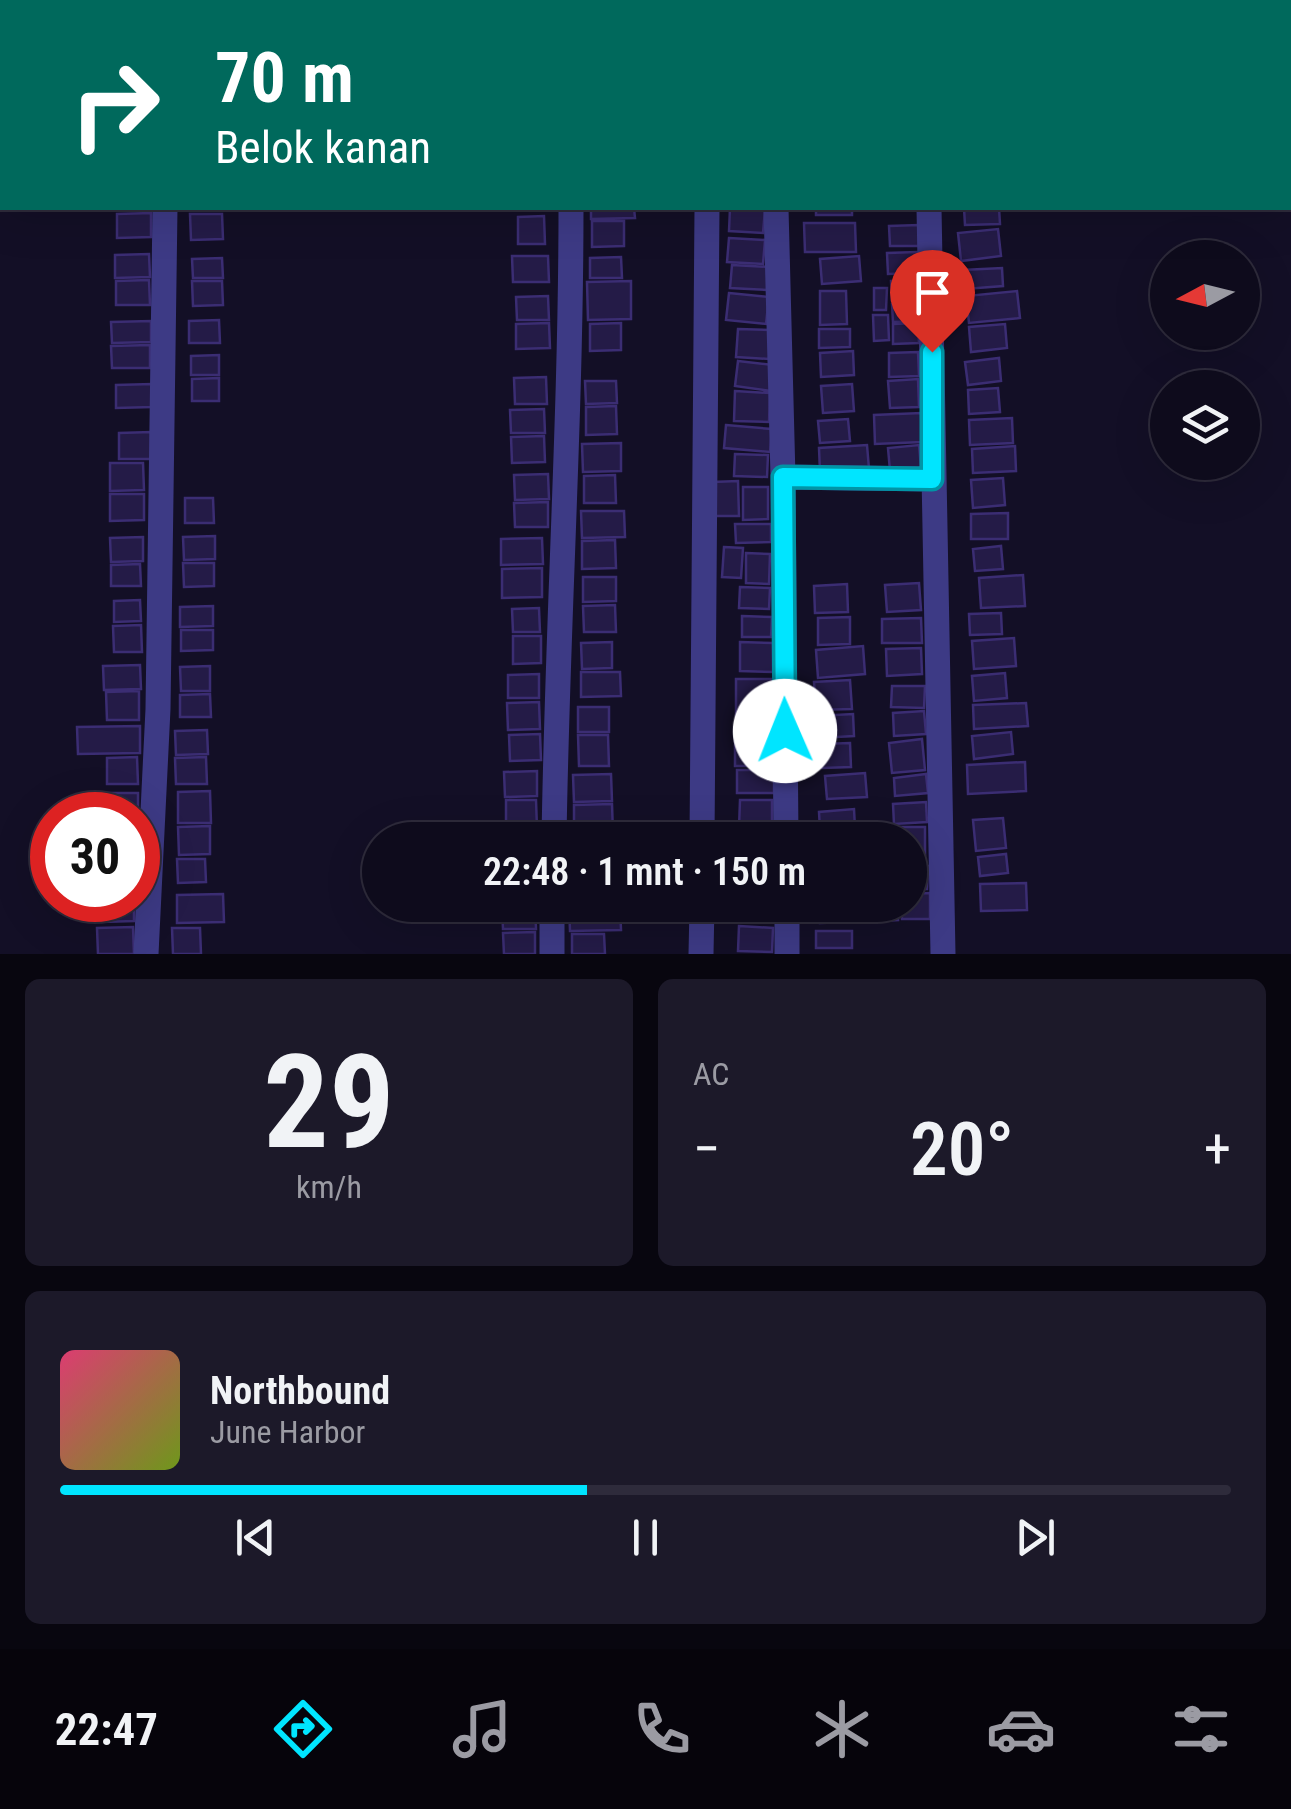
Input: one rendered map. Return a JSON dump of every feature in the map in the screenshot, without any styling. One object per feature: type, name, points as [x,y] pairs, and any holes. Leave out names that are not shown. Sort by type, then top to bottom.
[{"type":"street","points":[[146,954],[158,709],[165,210]]},
{"type":"street","points":[[554,822],[557,664],[571,380],[571,210]]},
{"type":"street","points":[[702,822],[707,210]]},
{"type":"street","points":[[776,210],[786,822]]},
{"type":"street","points":[[929,210],[943,954]]},
{"type":"street","points":[[783,477],[932,479]]},
{"type":"street","points":[[552,922],[552,954]]},
{"type":"street","points":[[701,954],[702,922]]},
{"type":"street","points":[[786,922],[787,954]]},
{"type":"building","points":[[591,210],[634,210],[635,218],[591,219]]},
{"type":"building","points":[[730,210],[765,210],[763,233],[729,231]]},
{"type":"building","points":[[816,210],[852,210],[852,215],[816,215]]},
{"type":"building","points":[[964,210],[999,210],[1000,224],[965,225]]},
{"type":"building","points":[[151,213],[151,237],[117,238],[117,214]]},
{"type":"building","points":[[190,214],[222,214],[223,239],[191,240]]},
{"type":"building","points":[[544,216],[545,244],[518,244],[518,217]]},
{"type":"building","points":[[592,221],[624,221],[624,246],[592,247]]},
{"type":"building","points":[[804,223],[855,223],[856,252],[805,252]]},
{"type":"building","points":[[919,225],[920,246],[890,246],[889,226]]},
{"type":"building","points":[[998,229],[1001,256],[961,261],[958,233]]},
{"type":"building","points":[[729,238],[765,240],[763,264],[727,262]]},
{"type":"building","points":[[917,252],[918,273],[888,274],[887,253]]},
{"type":"building","points":[[149,254],[150,277],[115,278],[115,255]]},
{"type":"building","points":[[512,256],[548,256],[549,282],[513,282]]},
{"type":"building","points":[[859,256],[861,281],[822,284],[820,259]]},
{"type":"building","points":[[621,257],[622,278],[590,278],[590,258]]},
{"type":"building","points":[[222,258],[223,278],[193,278],[192,259]]},
{"type":"building","points":[[732,265],[769,267],[768,290],[730,288]]},
{"type":"building","points":[[1002,268],[1003,286],[965,289],[963,270]]},
{"type":"building","points":[[149,280],[150,305],[116,305],[116,281]]},
{"type":"building","points":[[921,280],[922,300],[892,301],[891,281]]},
{"type":"building","points":[[192,281],[222,281],[223,305],[193,306]]},
{"type":"building","points":[[631,281],[631,319],[588,320],[587,282]]},
{"type":"building","points":[[874,288],[887,288],[886,310],[874,310]]},
{"type":"building","points":[[820,291],[846,291],[847,324],[820,325]]},
{"type":"building","points":[[1017,291],[1020,318],[969,323],[966,296]]},
{"type":"building","points":[[729,293],[769,297],[766,324],[726,320]]},
{"type":"building","points":[[548,296],[549,320],[517,320],[516,297]]},
{"type":"building","points":[[920,303],[921,321],[893,322],[892,304]]},
{"type":"building","points":[[873,315],[888,315],[889,340],[874,341]]},
{"type":"building","points":[[219,320],[220,343],[189,343],[189,321]]},
{"type":"building","points":[[151,321],[151,342],[112,343],[111,322]]},
{"type":"building","points":[[549,323],[550,348],[516,349],[516,324]]},
{"type":"building","points":[[621,323],[621,350],[590,351],[590,324]]},
{"type":"building","points":[[918,323],[919,343],[893,344],[893,324]]},
{"type":"building","points":[[1005,324],[1007,348],[971,352],[969,327]]},
{"type":"building","points":[[738,329],[771,330],[769,359],[736,357]]},
{"type":"building","points":[[819,329],[850,329],[850,347],[819,348]]},
{"type":"building","points":[[150,345],[150,368],[112,368],[111,346]]},
{"type":"building","points":[[853,351],[854,375],[821,377],[820,353]]},
{"type":"building","points":[[918,352],[919,376],[889,377],[889,353]]},
{"type":"building","points":[[219,355],[219,375],[191,375],[191,356]]},
{"type":"building","points":[[999,358],[1001,381],[968,385],[965,362]]},
{"type":"building","points":[[738,361],[774,365],[771,391],[735,386]]},
{"type":"building","points":[[546,377],[547,404],[515,404],[514,378]]},
{"type":"building","points":[[219,378],[219,401],[192,401],[192,379]]},
{"type":"building","points":[[918,379],[919,407],[890,408],[888,381]]},
{"type":"building","points":[[585,381],[616,381],[617,403],[586,404]]},
{"type":"building","points":[[152,384],[152,407],[116,408],[116,385]]},
{"type":"building","points":[[852,384],[854,411],[823,413],[821,386]]},
{"type":"building","points":[[998,388],[1000,412],[969,414],[968,390]]},
{"type":"building","points":[[735,391],[770,393],[769,422],[734,421]]},
{"type":"building","points":[[616,406],[617,434],[586,435],[586,407]]},
{"type":"building","points":[[544,409],[545,433],[511,433],[510,410]]},
{"type":"building","points":[[921,413],[922,442],[875,444],[874,415]]},
{"type":"building","points":[[1012,418],[1013,443],[970,445],[969,420]]},
{"type":"building","points":[[848,419],[850,441],[820,443],[818,421]]},
{"type":"building","points":[[726,425],[772,429],[770,452],[724,448]]},
{"type":"building","points":[[151,432],[151,459],[119,459],[119,433]]},
{"type":"building","points":[[544,436],[545,462],[512,463],[511,437]]},
{"type":"building","points":[[621,443],[621,471],[583,472],[582,444]]},
{"type":"building","points":[[867,445],[869,469],[820,472],[819,448]]},
{"type":"building","points":[[919,445],[921,468],[890,471],[888,448]]},
{"type":"building","points":[[1015,446],[1016,471],[973,473],[972,449]]},
{"type":"building","points":[[735,454],[768,455],[767,477],[734,476]]},
{"type":"building","points":[[110,463],[143,463],[144,490],[110,491]]},
{"type":"building","points":[[548,474],[549,499],[515,500],[514,475]]},
{"type":"building","points":[[615,475],[616,503],[584,503],[584,476]]},
{"type":"building","points":[[1003,478],[1005,505],[973,508],[971,480]]},
{"type":"building","points":[[738,481],[739,516],[713,516],[712,482]]},
{"type":"building","points":[[743,487],[768,487],[768,519],[743,520]]},
{"type":"building","points":[[110,494],[144,494],[144,520],[110,521]]},
{"type":"building","points":[[185,498],[213,498],[214,523],[185,523]]},
{"type":"building","points":[[548,502],[548,527],[515,527],[514,503]]},
{"type":"building","points":[[581,511],[624,511],[625,537],[582,538]]},
{"type":"building","points":[[1008,513],[1008,539],[971,539],[971,514]]},
{"type":"building","points":[[735,524],[771,524],[771,542],[736,543]]},
{"type":"building","points":[[215,536],[215,559],[184,560],[183,537]]},
{"type":"building","points":[[143,537],[143,561],[111,562],[110,538]]},
{"type":"building","points":[[542,538],[543,564],[501,565],[501,539]]},
{"type":"building","points":[[615,540],[616,568],[582,569],[582,541]]},
{"type":"building","points":[[1001,546],[1003,569],[975,571],[973,549]]},
{"type":"building","points":[[724,547],[743,548],[741,578],[722,577]]},
{"type":"building","points":[[746,553],[770,554],[769,584],[746,583]]},
{"type":"building","points":[[183,563],[214,563],[214,586],[184,587]]},
{"type":"building","points":[[140,564],[141,586],[111,586],[111,565]]},
{"type":"building","points":[[542,568],[542,597],[502,598],[502,569]]},
{"type":"building","points":[[1023,575],[1025,606],[981,608],[979,578]]},
{"type":"building","points":[[583,577],[616,577],[616,601],[583,602]]},
{"type":"building","points":[[919,583],[921,610],[887,612],[885,585]]},
{"type":"building","points":[[847,584],[848,612],[815,613],[814,586]]},
{"type":"building","points":[[740,587],[770,588],[769,609],[739,608]]},
{"type":"building","points":[[140,600],[141,621],[114,622],[114,601]]},
{"type":"building","points":[[615,605],[616,632],[584,632],[583,606]]},
{"type":"building","points":[[213,606],[213,626],[180,627],[180,607]]},
{"type":"building","points":[[539,608],[540,632],[513,632],[512,609]]},
{"type":"building","points":[[1001,613],[1002,634],[970,635],[969,614]]},
{"type":"building","points":[[742,616],[772,617],[771,637],[742,637]]},
{"type":"building","points":[[850,617],[850,644],[818,645],[818,618]]},
{"type":"building","points":[[921,618],[922,643],[882,643],[882,619]]},
{"type":"building","points":[[141,625],[142,652],[114,652],[113,626]]},
{"type":"building","points":[[181,630],[213,630],[213,650],[181,651]]},
{"type":"building","points":[[513,636],[541,636],[541,663],[513,664]]},
{"type":"building","points":[[1014,638],[1016,666],[974,669],[972,641]]},
{"type":"building","points":[[612,642],[612,668],[582,669],[581,643]]},
{"type":"building","points":[[740,642],[773,643],[773,672],[740,671]]},
{"type":"building","points":[[863,646],[865,674],[818,678],[816,650]]},
{"type":"building","points":[[921,648],[922,674],[887,676],[886,649]]},
{"type":"building","points":[[140,665],[141,689],[104,690],[103,666]]},
{"type":"building","points":[[210,666],[210,691],[181,691],[180,667]]},
{"type":"building","points":[[581,672],[620,672],[621,696],[581,697]]},
{"type":"building","points":[[1005,673],[1007,698],[974,701],[972,676]]},
{"type":"building","points":[[539,674],[539,698],[508,698],[508,675]]},
{"type":"building","points":[[736,679],[772,679],[772,728],[736,728]]},
{"type":"building","points":[[850,680],[852,709],[816,710],[814,682]]},
{"type":"building","points":[[892,686],[925,686],[924,708],[891,707]]},
{"type":"building","points":[[139,691],[139,720],[107,720],[106,692]]},
{"type":"building","points":[[210,694],[211,717],[180,717],[180,695]]},
{"type":"building","points":[[539,702],[540,729],[508,730],[507,703]]},
{"type":"building","points":[[1026,703],[1028,726],[974,729],[973,705]]},
{"type":"building","points":[[578,707],[609,707],[609,732],[578,732]]},
{"type":"building","points":[[924,711],[926,734],[894,736],[893,713]]},
{"type":"building","points":[[853,714],[854,736],[818,738],[817,716]]},
{"type":"building","points":[[140,726],[140,753],[78,754],[77,727]]},
{"type":"building","points":[[207,730],[208,754],[176,755],[175,731]]},
{"type":"building","points":[[1011,732],[1013,754],[974,759],[972,736]]},
{"type":"building","points":[[540,734],[541,760],[510,761],[509,735]]},
{"type":"building","points":[[578,735],[608,735],[609,766],[579,766]]},
{"type":"building","points":[[735,737],[773,738],[772,766],[735,766]]},
{"type":"building","points":[[922,739],[925,770],[892,773],[889,743]]},
{"type":"building","points":[[850,743],[851,767],[822,768],[821,744]]},
{"type":"building","points":[[137,757],[138,784],[107,784],[107,758]]},
{"type":"building","points":[[206,757],[207,784],[176,784],[175,758]]},
{"type":"building","points":[[1025,762],[1026,791],[968,794],[967,765]]},
{"type":"building","points":[[737,770],[774,770],[774,793],[737,793]]},
{"type":"building","points":[[537,771],[537,796],[505,797],[504,772]]},
{"type":"building","points":[[865,773],[867,797],[827,799],[825,776]]},
{"type":"building","points":[[611,774],[612,801],[574,802],[573,775]]},
{"type":"building","points":[[926,774],[928,793],[895,796],[894,778]]},
{"type":"building","points":[[210,791],[211,823],[178,823],[178,792]]},
{"type":"building","points":[[506,800],[536,800],[537,822],[506,822]]},
{"type":"building","points":[[740,800],[772,800],[772,822],[739,822]]},
{"type":"building","points":[[926,802],[927,822],[894,822],[893,804]]},
{"type":"building","points":[[612,804],[613,822],[574,822],[574,805]]},
{"type":"building","points":[[854,809],[855,822],[820,822],[819,812]]},
{"type":"building","points":[[1003,818],[1006,848],[976,851],[973,820]]},
{"type":"building","points":[[210,826],[210,854],[179,855],[178,827]]},
{"type":"building","points":[[1006,854],[1008,873],[980,876],[978,857]]},
{"type":"building","points":[[177,859],[205,859],[206,882],[178,883]]},
{"type":"building","points":[[1026,883],[1027,910],[981,911],[980,884]]},
{"type":"building","points":[[930,893],[930,919],[927,919]]},
{"type":"building","points":[[223,894],[224,922],[177,923],[177,895]]},
{"type":"building","points":[[503,922],[536,922],[536,929],[503,929]]},
{"type":"building","points":[[570,922],[621,922],[621,930],[570,931]]},
{"type":"building","points":[[739,926],[773,928],[772,952],[738,951]]},
{"type":"building","points":[[133,927],[134,954],[98,954],[97,928]]},
{"type":"building","points":[[172,928],[200,928],[201,954],[173,954]]},
{"type":"building","points":[[816,931],[852,931],[852,948],[816,948]]},
{"type":"building","points":[[535,932],[535,954],[504,954],[503,933]]},
{"type":"building","points":[[572,934],[604,934],[605,954],[572,954]]},
{"type":"route","points":[[785,731],[783,477],[932,479],[932,352]]}]
